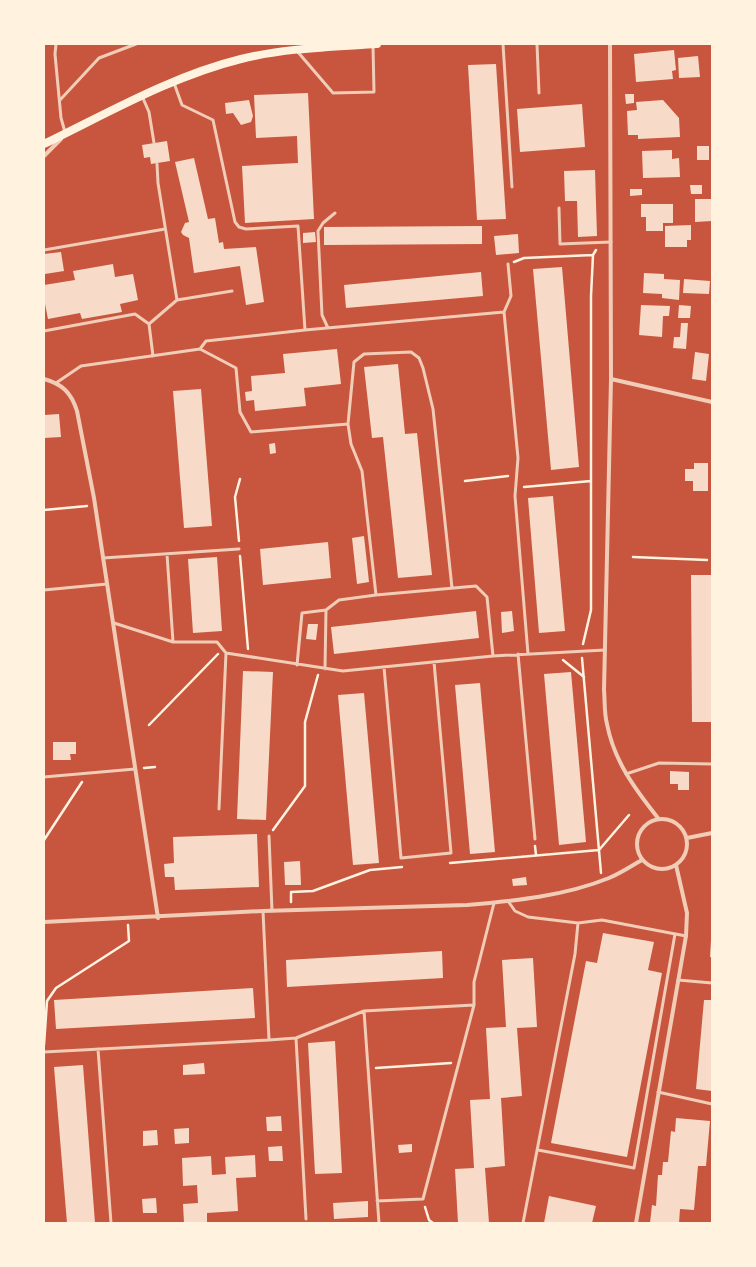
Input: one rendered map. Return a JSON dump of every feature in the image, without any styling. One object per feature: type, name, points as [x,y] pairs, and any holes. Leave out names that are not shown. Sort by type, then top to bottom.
[{"type":"main road","points":[[44,144],[173,82],[241,59],[297,47],[376,44]]},
{"type":"street","points":[[610,44],[611,379],[604,690],[606,723],[615,754],[625,774],[658,818]]},
{"type":"street","points":[[44,156],[66,134]]},
{"type":"street","points":[[44,379],[65,388],[72,397],[76,408],[95,504],[158,918]]},
{"type":"street","points":[[611,379],[712,402]]},
{"type":"street","points":[[658,818],[676,822],[683,829],[687,838],[686,853],[676,865],[668,868],[658,869],[649,866],[642,860],[637,848],[638,834],[650,821],[658,818]]},
{"type":"street","points":[[687,838],[712,833]]},
{"type":"street","points":[[44,922],[158,918],[263,911],[494,903],[578,888],[609,878],[642,860]]},
{"type":"street","points":[[636,1223],[686,936],[687,913],[676,865]]},
{"type":"lane","points":[[56,44],[55,54],[61,118],[66,134]]},
{"type":"lane","points":[[60,100],[99,58],[136,44]]},
{"type":"lane","points":[[297,47],[333,93],[374,92],[373,44]]},
{"type":"lane","points":[[503,44],[512,187]]},
{"type":"lane","points":[[536,44],[539,93]]},
{"type":"lane","points":[[173,82],[182,105],[213,120],[235,222],[239,227],[246,229],[298,226],[305,330]]},
{"type":"lane","points":[[142,96],[149,112],[154,143]]},
{"type":"lane","points":[[157,164],[158,183],[177,300]]},
{"type":"lane","points":[[559,208],[560,244],[611,242]]},
{"type":"lane","points":[[328,328],[322,315],[318,231],[323,223],[335,213]]},
{"type":"lane","points":[[44,250],[165,229]]},
{"type":"lane","points":[[508,264],[511,296],[504,312],[518,458],[516,488],[528,654]]},
{"type":"lane","points":[[149,324],[177,300],[232,291]]},
{"type":"lane","points":[[200,349],[206,341],[305,330],[504,312]]},
{"type":"lane","points":[[44,331],[135,314],[149,324],[153,356]]},
{"type":"lane","points":[[56,383],[81,366],[200,349],[236,368],[240,412],[251,432],[348,424]]},
{"type":"lane","points":[[376,595],[362,471],[351,444],[348,424],[354,362],[364,354],[371,353],[411,352],[419,358],[433,409],[452,588]]},
{"type":"lane","points":[[103,558],[239,549]]},
{"type":"lane","points":[[167,554],[173,642]]},
{"type":"lane","points":[[44,590],[107,584]]},
{"type":"lane","points":[[297,665],[302,613],[326,610],[338,600],[476,586],[487,597],[493,656]]},
{"type":"lane","points":[[325,669],[326,610]]},
{"type":"lane","points":[[114,623],[173,642],[217,642],[226,653],[343,671],[493,656],[605,650]]},
{"type":"lane","points":[[219,809],[226,653]]},
{"type":"lane","points":[[518,654],[535,839]]},
{"type":"lane","points":[[384,667],[401,858],[451,853],[434,662]]},
{"type":"lane","points":[[625,774],[659,762],[712,764]]},
{"type":"lane","points":[[44,777],[135,769]]},
{"type":"lane","points":[[269,836],[272,911]]},
{"type":"lane","points":[[508,901],[515,911],[528,917],[578,923],[602,920],[686,936]]},
{"type":"lane","points":[[377,1201],[423,1198],[474,1005],[474,982],[494,903]]},
{"type":"lane","points":[[263,911],[269,1040]]},
{"type":"lane","points":[[523,1223],[575,954],[578,923]]},
{"type":"lane","points":[[538,1150],[634,1168],[675,934]]},
{"type":"lane","points":[[678,980],[712,983]]},
{"type":"lane","points":[[44,1052],[296,1038],[364,1011],[474,1005]]},
{"type":"lane","points":[[364,1011],[379,1223]]},
{"type":"lane","points":[[296,1038],[306,1219]]},
{"type":"lane","points":[[98,1049],[112,1223]]},
{"type":"lane","points":[[658,1092],[712,1104]]},
{"type":"path","points":[[599,850],[581,651],[591,610],[591,296],[593,256],[600,243]]},
{"type":"path","points":[[508,264],[524,258],[593,256]]},
{"type":"path","points":[[465,481],[517,475]]},
{"type":"path","points":[[240,479],[234,497],[249,656]]},
{"type":"path","points":[[516,488],[591,481]]},
{"type":"path","points":[[44,510],[95,504]]},
{"type":"path","points":[[633,557],[708,560]]},
{"type":"path","points":[[149,725],[222,649]]},
{"type":"path","points":[[553,652],[584,677]]},
{"type":"path","points":[[269,836],[305,786],[305,722],[319,668]]},
{"type":"path","points":[[44,840],[87,774]]},
{"type":"path","points":[[447,863],[599,850],[629,815]]},
{"type":"path","points":[[290,892],[313,891],[370,870],[409,867]]},
{"type":"path","points":[[44,1052],[47,1001],[56,988],[129,941]]},
{"type":"path","points":[[368,1069],[459,1063]]},
{"type":"path","points":[[423,1198],[429,1220],[433,1223]]},
{"type":"building","points":[[674,50],[676,70],[672,71],[673,79],[636,82],[634,54]]},
{"type":"building","points":[[698,56],[700,77],[679,78],[678,58]]},
{"type":"building","points":[[496,64],[506,219],[477,220],[468,65]]},
{"type":"building","points":[[308,93],[314,219],[245,223],[242,166],[298,163],[297,136],[256,138],[254,95]]},
{"type":"building","points":[[625,94],[634,94],[634,103],[626,104]]},
{"type":"building","points":[[249,100],[253,116],[251,122],[241,125],[233,113],[226,114],[225,103]]},
{"type":"building","points":[[663,100],[679,118],[680,137],[638,139],[638,135],[628,135],[627,111],[637,110],[636,102]]},
{"type":"building","points":[[582,104],[585,147],[520,152],[517,109]]},
{"type":"building","points":[[167,141],[170,161],[151,164],[150,157],[144,158],[142,145]]},
{"type":"building","points":[[697,146],[709,146],[709,160],[697,160]]},
{"type":"building","points":[[672,150],[672,159],[679,158],[680,177],[643,178],[642,151]]},
{"type":"building","points":[[194,158],[208,219],[215,218],[219,243],[223,242],[224,249],[256,247],[264,302],[246,305],[240,266],[194,273],[189,238],[181,232],[185,223],[189,222],[175,162]]},
{"type":"building","points":[[595,170],[597,236],[578,237],[577,201],[565,201],[564,171]]},
{"type":"building","points":[[690,185],[702,185],[702,194],[691,194]]},
{"type":"building","points":[[630,189],[642,189],[642,195],[630,196]]},
{"type":"building","points":[[695,199],[712,199],[712,221],[695,222]]},
{"type":"building","points":[[641,204],[673,204],[673,223],[663,223],[663,231],[646,231],[646,217],[641,217]]},
{"type":"building","points":[[691,225],[691,240],[687,240],[687,247],[665,247],[665,226]]},
{"type":"building","points":[[482,226],[482,244],[324,245],[324,227]]},
{"type":"building","points":[[315,232],[316,242],[303,243],[303,233]]},
{"type":"building","points":[[518,234],[519,253],[496,255],[494,236]]},
{"type":"building","points":[[61,252],[64,271],[45,274],[44,254]]},
{"type":"building","points":[[113,264],[115,277],[133,274],[138,300],[120,304],[122,312],[82,319],[80,313],[48,319],[44,299],[44,285],[75,280],[73,271]]},
{"type":"building","points":[[562,267],[579,467],[551,470],[533,269]]},
{"type":"building","points":[[481,272],[483,296],[346,308],[344,285]]},
{"type":"building","points":[[644,273],[664,274],[664,279],[680,280],[679,300],[662,298],[662,294],[643,293]]},
{"type":"building","points":[[684,279],[710,281],[709,294],[683,293]]},
{"type":"building","points":[[641,305],[670,306],[669,316],[663,316],[662,337],[639,335]]},
{"type":"building","points":[[679,305],[691,306],[690,318],[678,318]]},
{"type":"building","points":[[681,323],[688,323],[686,349],[673,348],[674,337],[680,337]]},
{"type":"building","points":[[337,349],[341,384],[304,388],[306,406],[255,411],[254,400],[246,401],[245,392],[252,391],[251,376],[285,373],[283,354]]},
{"type":"building","points":[[695,352],[709,354],[706,381],[692,379]]},
{"type":"building","points":[[398,364],[405,434],[417,433],[432,575],[398,578],[383,437],[372,438],[364,367]]},
{"type":"building","points":[[201,389],[212,526],[184,528],[173,391]]},
{"type":"building","points":[[59,414],[61,437],[44,438],[44,415]]},
{"type":"building","points":[[275,443],[276,453],[270,454],[269,444]]},
{"type":"building","points":[[694,463],[708,463],[708,491],[693,491],[693,481],[685,481],[685,469],[694,469]]},
{"type":"building","points":[[553,496],[565,631],[539,633],[528,498]]},
{"type":"building","points":[[364,536],[369,582],[357,584],[352,538]]},
{"type":"building","points":[[328,542],[331,578],[263,585],[260,549]]},
{"type":"building","points":[[217,557],[222,631],[193,633],[188,559]]},
{"type":"building","points":[[691,575],[712,575],[712,722],[692,722]]},
{"type":"building","points":[[476,611],[479,638],[334,654],[331,627]]},
{"type":"building","points":[[512,611],[514,631],[502,633],[501,612]]},
{"type":"building","points":[[308,624],[318,624],[316,640],[306,639]]},
{"type":"building","points":[[243,671],[273,672],[266,820],[237,819]]},
{"type":"building","points":[[571,672],[586,842],[559,845],[544,674]]},
{"type":"building","points":[[480,683],[495,852],[470,854],[455,685]]},
{"type":"building","points":[[364,693],[379,863],[353,865],[338,695]]},
{"type":"building","points":[[53,742],[76,742],[76,754],[70,754],[71,760],[53,760]]},
{"type":"building","points":[[670,771],[689,772],[689,790],[678,790],[678,784],[670,784]]},
{"type":"building","points":[[257,834],[259,887],[175,890],[174,877],[165,877],[164,864],[174,863],[173,837]]},
{"type":"building","points":[[300,861],[301,885],[285,885],[284,862]]},
{"type":"building","points":[[526,877],[527,885],[513,886],[512,879]]},
{"type":"building","points":[[603,933],[654,942],[648,970],[662,973],[627,1157],[551,1143],[586,961],[597,963]]},
{"type":"building","points":[[711,940],[712,957],[710,957]]},
{"type":"building","points":[[442,951],[443,978],[287,987],[286,960]]},
{"type":"building","points":[[533,958],[537,1027],[517,1028],[522,1096],[501,1098],[505,1166],[485,1168],[489,1223],[458,1223],[455,1169],[474,1168],[470,1100],[490,1099],[486,1028],[506,1027],[502,960]]},
{"type":"building","points":[[253,988],[255,1018],[56,1029],[54,1000]]},
{"type":"building","points":[[704,1000],[712,1000],[712,1091],[696,1089]]},
{"type":"building","points":[[335,1041],[342,1173],[315,1174],[308,1043]]},
{"type":"building","points":[[204,1063],[205,1074],[183,1075],[183,1065]]},
{"type":"building","points":[[83,1065],[95,1223],[67,1223],[54,1067]]},
{"type":"building","points":[[281,1116],[282,1131],[267,1131],[266,1117]]},
{"type":"building","points":[[676,1118],[710,1121],[706,1166],[698,1166],[694,1210],[680,1209],[679,1223],[650,1223],[652,1205],[656,1206],[658,1175],[662,1175],[663,1162],[668,1162],[671,1131],[675,1132]]},
{"type":"building","points":[[189,1128],[189,1143],[175,1144],[174,1129]]},
{"type":"building","points":[[157,1130],[158,1145],[143,1146],[143,1131]]},
{"type":"building","points":[[412,1144],[412,1152],[399,1153],[398,1145]]},
{"type":"building","points":[[282,1146],[283,1161],[269,1161],[268,1147]]},
{"type":"building","points":[[255,1155],[256,1177],[236,1178],[238,1211],[207,1213],[207,1223],[184,1223],[183,1204],[198,1203],[197,1185],[183,1186],[182,1158],[211,1156],[212,1175],[226,1174],[225,1157]]},
{"type":"building","points":[[549,1196],[596,1206],[592,1223],[544,1223]]},
{"type":"building","points":[[156,1198],[157,1213],[143,1213],[142,1199]]},
{"type":"building","points":[[368,1201],[368,1217],[334,1219],[333,1203]]}]
